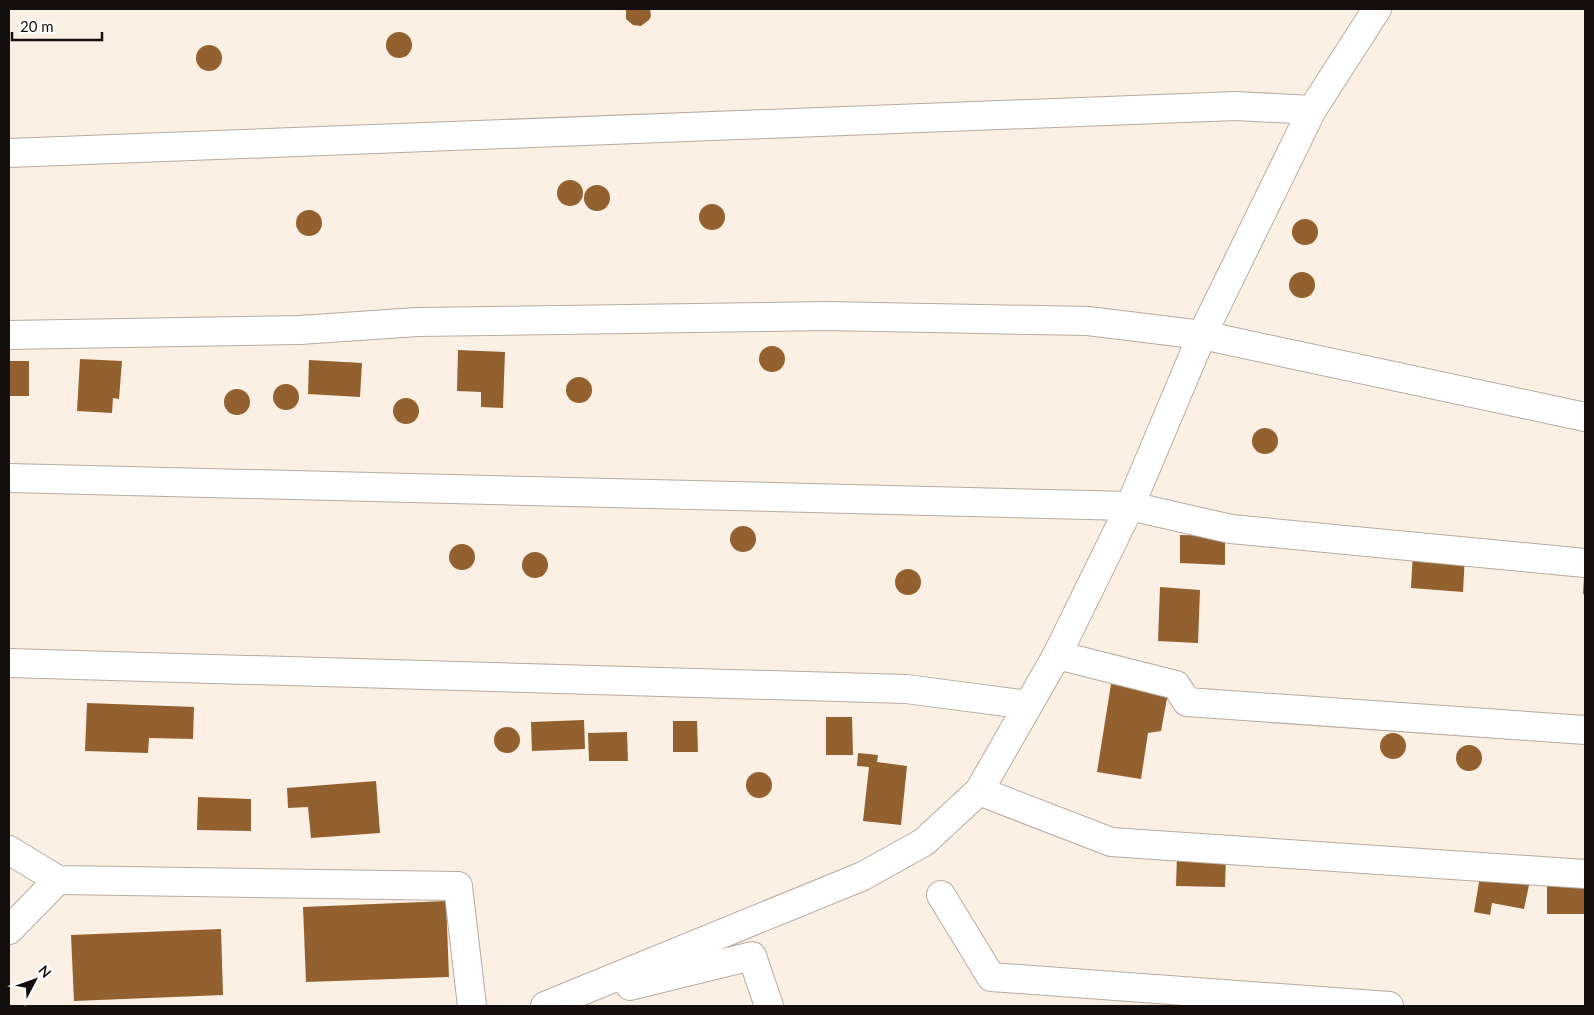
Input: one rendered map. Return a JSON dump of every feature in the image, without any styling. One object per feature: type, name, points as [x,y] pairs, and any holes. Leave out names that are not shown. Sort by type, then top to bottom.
[{"type":"street","points":[[545,1006],[862,876],[924,842],[979,791],[1057,654],[1130,506],[1202,335],[1312,110],[1377,9]]},
{"type":"street","points":[[9,153],[1236,106],[1312,110]]},
{"type":"street","points":[[9,335],[300,330],[417,322],[826,316],[1088,322],[1202,335],[1585,417]]},
{"type":"street","points":[[9,478],[1130,506],[1231,529],[1585,563]]},
{"type":"street","points":[[1057,654],[1176,685],[1187,702],[1585,730]]},
{"type":"street","points":[[9,663],[906,689],[1028,705]]},
{"type":"street","points":[[979,791],[1111,842],[1585,874]]},
{"type":"street","points":[[9,850],[58,880],[458,886],[472,1006]]},
{"type":"street","points":[[9,930],[58,880]]},
{"type":"street","points":[[941,896],[991,977],[1389,1006]]},
{"type":"street","points":[[550,1006],[752,956],[769,1006]]},
{"type":"building","points":[[626,9],[650,9],[651,16],[641,26],[633,25],[626,19]]},
{"type":"building","points":[[399,32],[408,36],[412,45],[408,54],[399,58],[390,54],[386,45],[390,36]]},
{"type":"building","points":[[209,45],[218,49],[222,58],[218,67],[209,71],[200,67],[196,58],[200,49]]},
{"type":"building","points":[[570,180],[579,184],[583,193],[579,202],[570,206],[561,202],[557,193],[561,184]]},
{"type":"building","points":[[597,185],[606,189],[610,198],[606,207],[597,211],[588,207],[584,198],[588,189]]},
{"type":"building","points":[[712,204],[721,208],[725,217],[721,226],[712,230],[703,226],[699,217],[703,208]]},
{"type":"building","points":[[309,210],[318,214],[322,223],[318,232],[309,236],[300,232],[296,223],[300,214]]},
{"type":"building","points":[[1305,219],[1314,223],[1318,232],[1314,241],[1305,245],[1296,241],[1292,232],[1296,223]]},
{"type":"building","points":[[1302,272],[1311,276],[1315,285],[1311,294],[1302,298],[1293,294],[1289,285],[1293,276]]},
{"type":"building","points":[[772,346],[781,350],[785,359],[781,368],[772,372],[763,368],[759,359],[763,350]]},
{"type":"building","points":[[458,350],[505,352],[503,408],[481,407],[481,392],[457,391]]},
{"type":"building","points":[[80,359],[122,361],[119,399],[113,398],[112,413],[77,411]]},
{"type":"building","points":[[309,360],[362,363],[360,397],[308,394]]},
{"type":"building","points":[[9,361],[29,361],[29,396],[9,396]]},
{"type":"building","points":[[579,377],[588,381],[592,390],[588,399],[579,403],[570,399],[566,390],[570,381]]},
{"type":"building","points":[[286,384],[295,388],[299,397],[295,406],[286,410],[277,406],[273,397],[277,388]]},
{"type":"building","points":[[237,389],[246,393],[250,402],[246,411],[237,415],[228,411],[224,402],[228,393]]},
{"type":"building","points":[[406,398],[415,402],[419,411],[415,420],[406,424],[397,420],[393,411],[397,402]]},
{"type":"building","points":[[1265,428],[1274,432],[1278,441],[1274,450],[1265,454],[1256,450],[1252,441],[1256,432]]},
{"type":"building","points":[[743,526],[752,530],[756,539],[752,548],[743,552],[734,548],[730,539],[734,530]]},
{"type":"building","points":[[1180,535],[1225,536],[1225,565],[1180,563]]},
{"type":"building","points":[[462,544],[471,548],[475,557],[471,566],[462,570],[453,566],[449,557],[453,548]]},
{"type":"building","points":[[1413,551],[1465,555],[1463,592],[1411,588]]},
{"type":"building","points":[[535,552],[544,556],[548,565],[544,574],[535,578],[526,574],[522,565],[526,556]]},
{"type":"building","points":[[908,569],[917,573],[921,582],[917,591],[908,595],[899,591],[895,582],[899,573]]},
{"type":"building","points":[[1584,576],[1585,594],[1583,594]]},
{"type":"building","points":[[1160,587],[1200,590],[1198,643],[1158,641]]},
{"type":"building","points":[[1111,684],[1168,693],[1161,731],[1148,733],[1141,779],[1097,772]]},
{"type":"building","points":[[87,703],[194,707],[193,739],[149,738],[148,753],[85,751]]},
{"type":"building","points":[[826,717],[852,717],[853,755],[826,755]]},
{"type":"building","points":[[584,720],[585,749],[532,751],[531,722]]},
{"type":"building","points":[[673,721],[697,721],[698,752],[673,752]]},
{"type":"building","points":[[507,727],[516,731],[520,740],[516,749],[507,753],[498,749],[494,740],[498,731]]},
{"type":"building","points":[[627,732],[628,761],[589,761],[588,733]]},
{"type":"building","points":[[1393,733],[1402,737],[1406,746],[1402,755],[1393,759],[1384,755],[1380,746],[1384,737]]},
{"type":"building","points":[[1469,745],[1478,749],[1482,758],[1478,767],[1469,771],[1460,767],[1456,758],[1460,749]]},
{"type":"building","points":[[858,753],[878,755],[877,762],[907,766],[901,825],[863,821],[869,767],[857,766]]},
{"type":"building","points":[[759,772],[768,776],[772,785],[768,794],[759,798],[750,794],[746,785],[750,776]]},
{"type":"building","points":[[376,781],[380,833],[311,838],[308,807],[288,808],[287,788]]},
{"type":"building","points":[[198,797],[251,799],[251,831],[197,830]]},
{"type":"building","points":[[1177,855],[1226,856],[1225,887],[1176,886]]},
{"type":"building","points":[[1480,876],[1529,885],[1524,909],[1492,903],[1490,915],[1474,912]]},
{"type":"building","points":[[1547,884],[1585,885],[1585,914],[1547,914]]},
{"type":"building","points":[[446,901],[449,977],[306,982],[303,907]]},
{"type":"building","points":[[221,929],[223,995],[74,1001],[71,935]]}]
